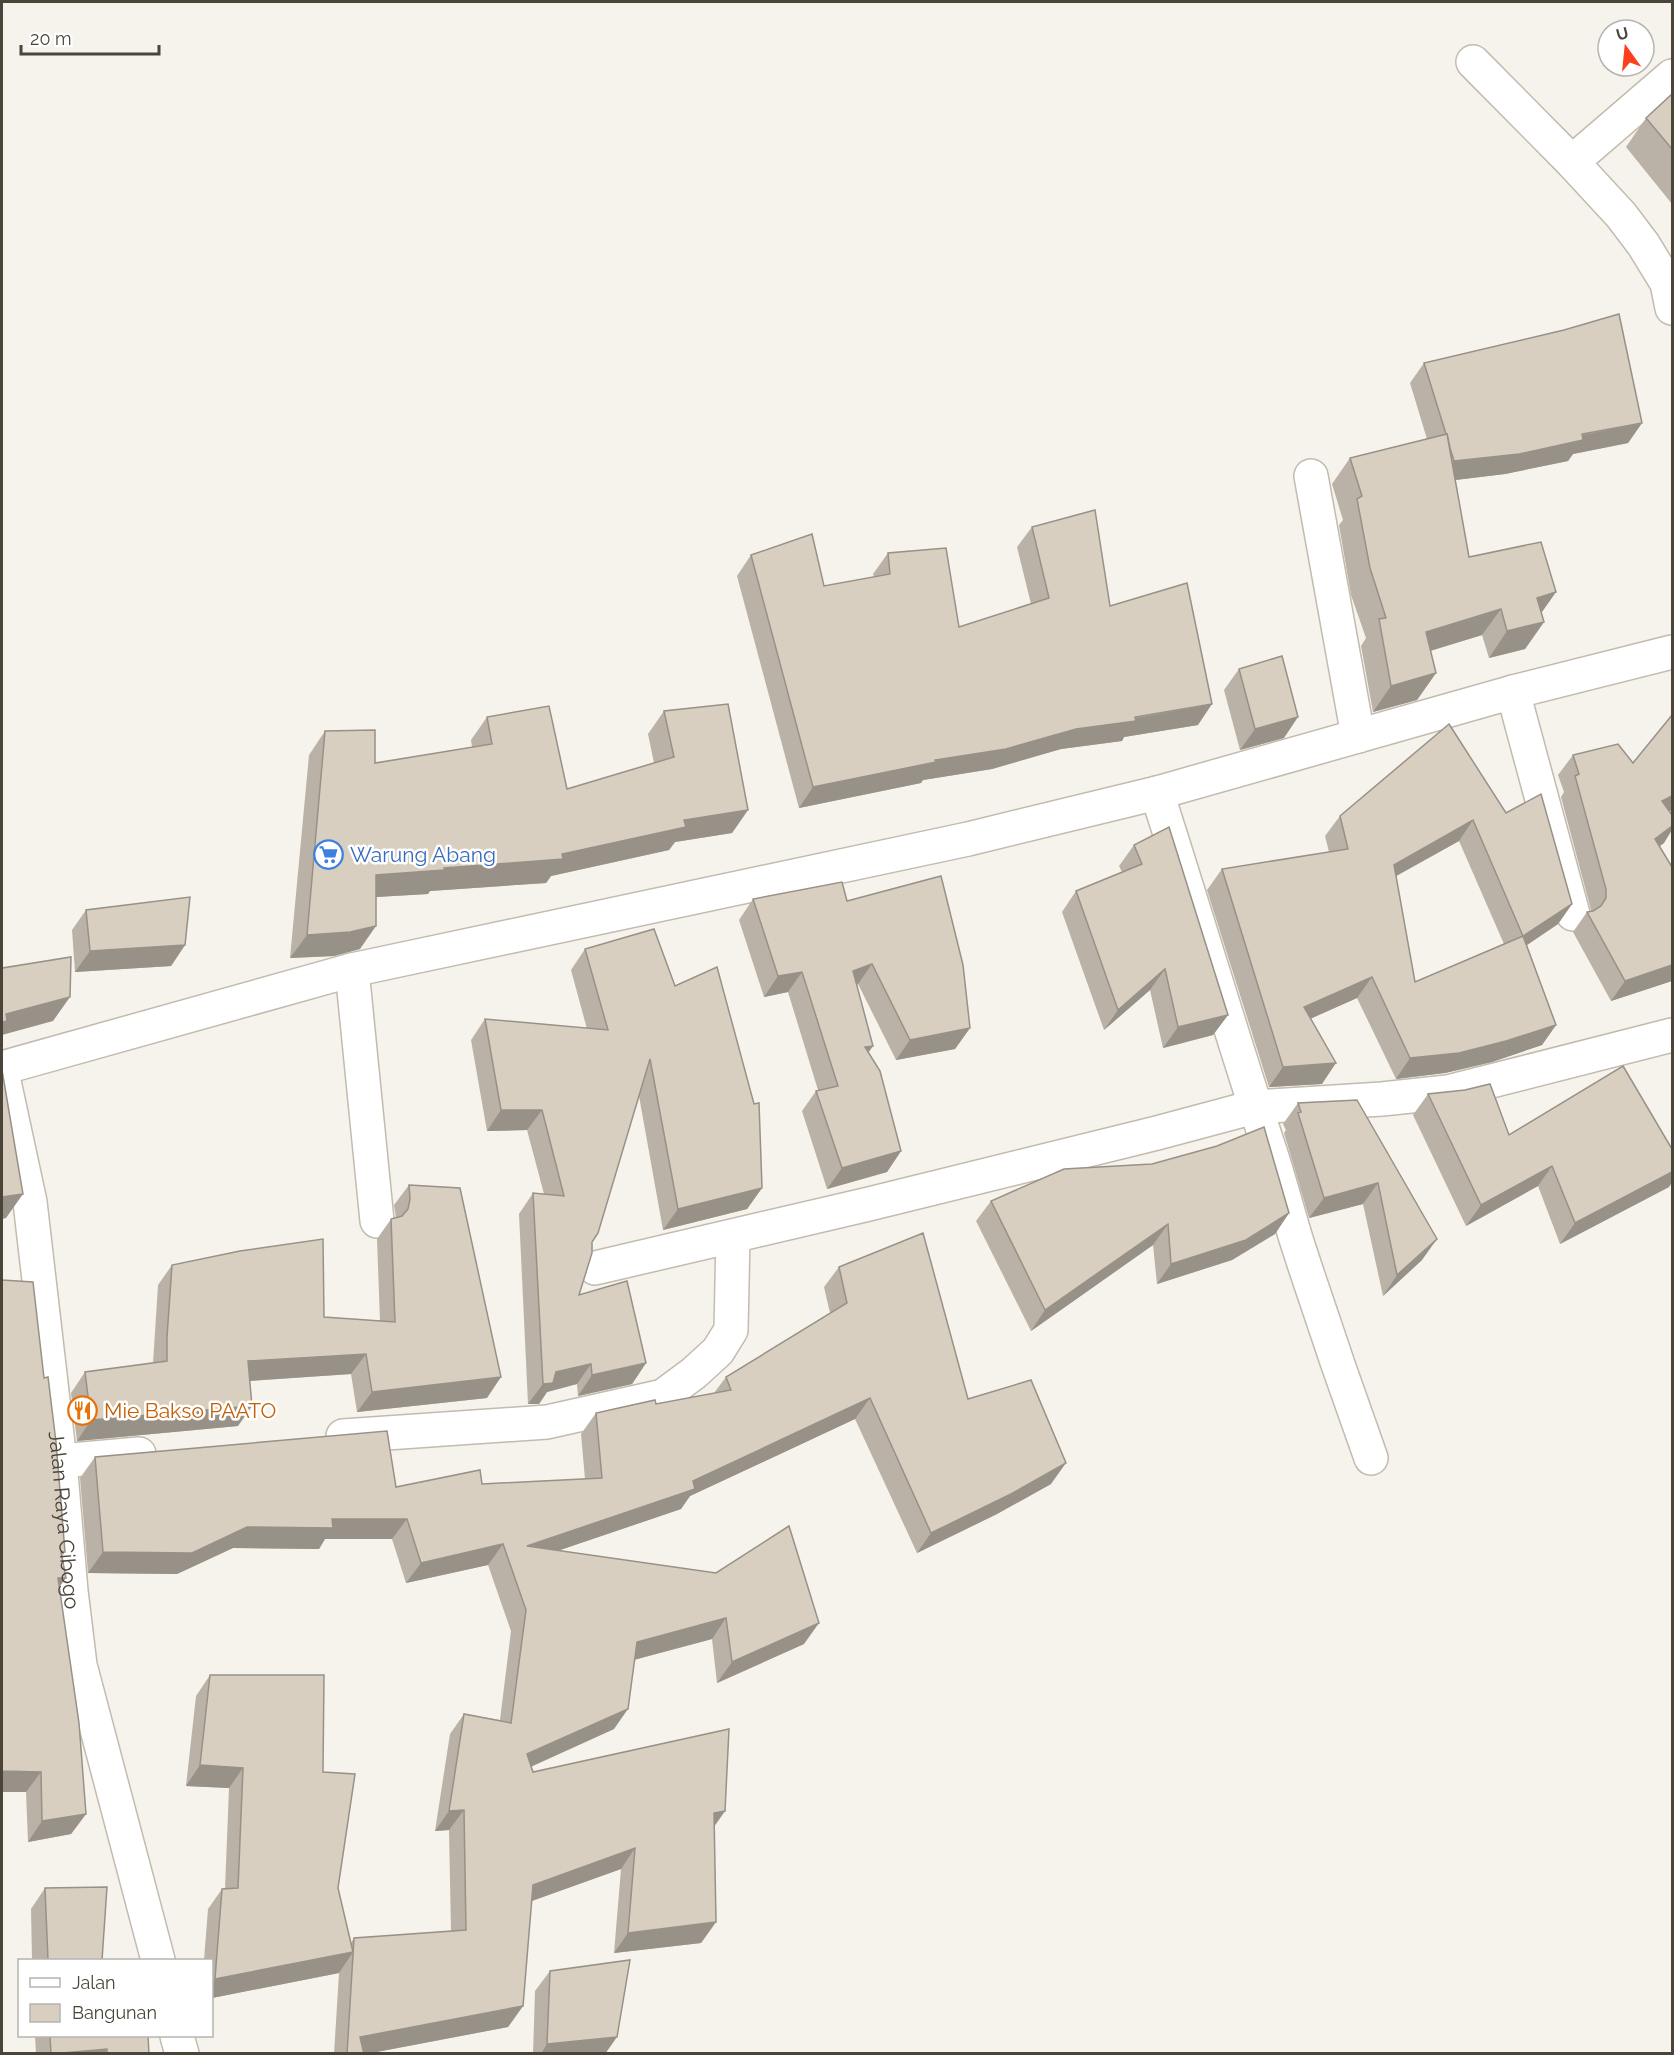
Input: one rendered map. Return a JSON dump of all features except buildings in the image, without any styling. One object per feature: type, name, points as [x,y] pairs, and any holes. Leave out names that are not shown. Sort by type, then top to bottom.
[{"type":"street","points":[[1473,62],[1621,215],[1667,283],[1672,308]]},
{"type":"street","points":[[1572,162],[1672,76]]},
{"type":"street","points":[[1311,476],[1358,736]]},
{"type":"street","points":[[2,1070],[352,970],[968,839],[1157,793],[1513,692],[1672,652]]},
{"type":"street","points":[[1513,692],[1574,914]]},
{"type":"street","points":[[1157,793],[1295,1236],[1371,1458]]},
{"type":"street","points":[[352,970],[377,1221]]},
{"type":"street","points":[[595,1268],[1157,1133],[1254,1107],[1382,1099],[1448,1092],[1672,1035]]},
{"type":"street","name":"Jalan Raya Cibogo","points":[[2,1070],[30,1202],[60,1461],[80,1665],[158,1959]]},
{"type":"street","points":[[314,1438],[548,1422],[663,1396],[694,1373],[718,1351],[731,1330],[733,1236]]},
{"type":"street","points":[[60,1461],[164,1452]]},
{"type":"street","points":[[177,2037],[182,2054]]},
{"type":"place","name":"Warung Abang","points":[[329,854]]},
{"type":"place","name":"Mie Bakso PAATO","points":[[83,1410]]}]
